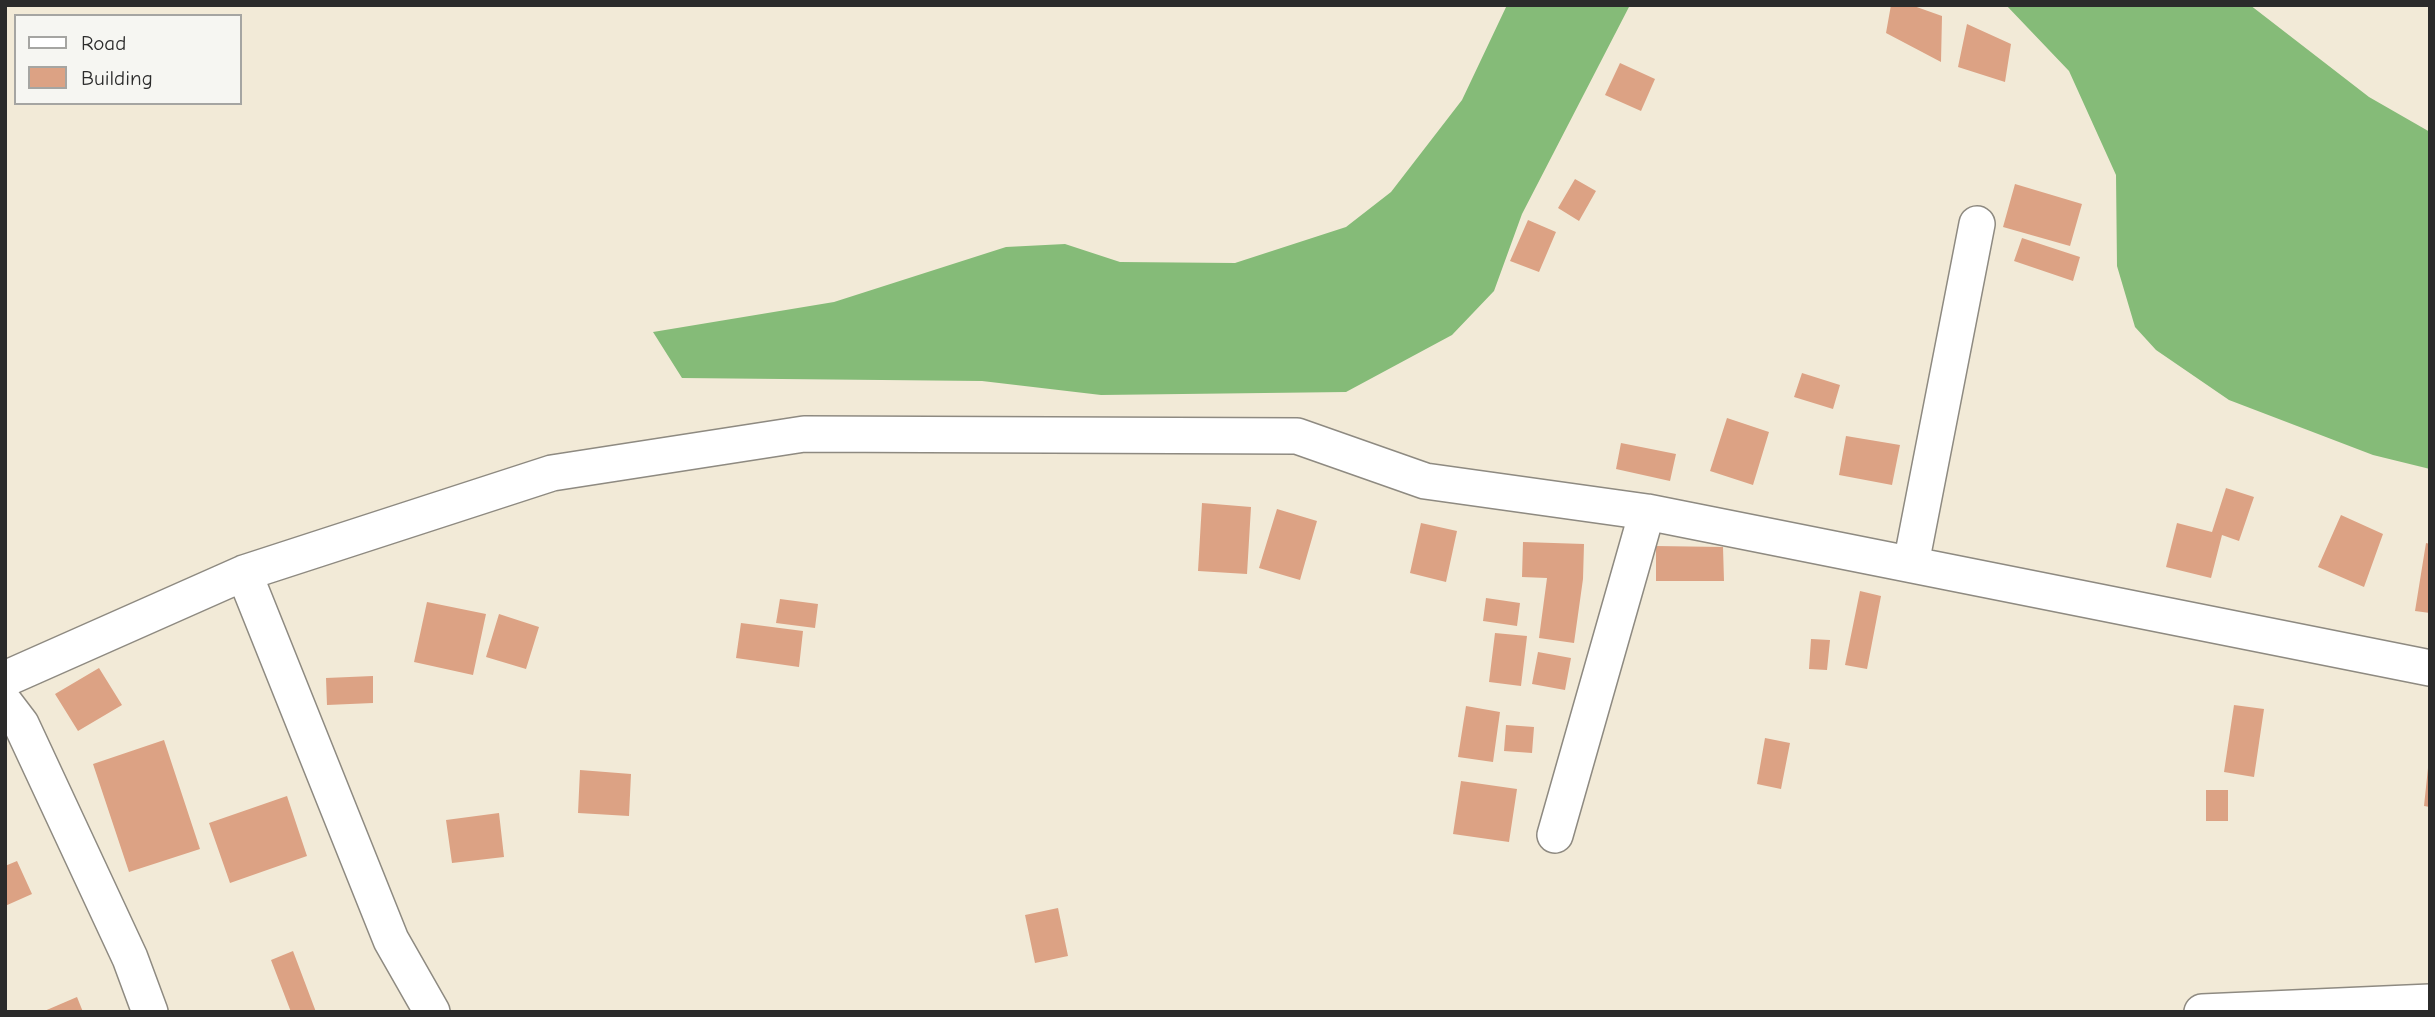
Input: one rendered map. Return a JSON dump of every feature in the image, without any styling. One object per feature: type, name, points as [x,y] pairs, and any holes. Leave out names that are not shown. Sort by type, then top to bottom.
[{"type":"street","points":[[1911,564],[1977,224]]},
{"type":"street","points":[[5,679],[244,573],[552,473],[804,434],[1297,436],[1425,481],[1647,512],[2430,668]]},
{"type":"street","points":[[1555,835],[1647,512]]},
{"type":"street","points":[[244,573],[391,940],[432,1012]]},
{"type":"street","points":[[5,703],[21,724],[130,958],[150,1012]]},
{"type":"street","points":[[2202,1012],[2430,1002]]},
{"type":"green space","points":[[1507,5],[1630,5],[1522,214],[1494,291],[1452,335],[1346,392],[1101,395],[982,381],[682,378],[653,332],[834,302],[1006,247],[1065,244],[1120,262],[1235,263],[1346,227],[1391,192],[1462,100]]},
{"type":"green space","points":[[2006,5],[2250,5],[2369,97],[2430,132],[2430,469],[2373,455],[2229,400],[2156,350],[2135,327],[2117,266],[2116,175],[2069,71]]},
{"type":"building","points":[[1891,5],[1911,5],[1942,16],[1941,62],[1886,33]]},
{"type":"building","points":[[1967,24],[2011,44],[2005,82],[1958,67]]},
{"type":"building","points":[[1620,63],[1655,79],[1641,111],[1605,95]]},
{"type":"building","points":[[1575,179],[1596,191],[1579,221],[1558,208]]},
{"type":"building","points":[[2015,184],[2082,204],[2070,246],[2003,227]]},
{"type":"building","points":[[1528,220],[1556,232],[1539,272],[1510,261]]},
{"type":"building","points":[[2022,238],[2080,257],[2073,281],[2014,261]]},
{"type":"building","points":[[1802,373],[1840,385],[1833,409],[1794,397]]},
{"type":"building","points":[[1727,418],[1769,432],[1753,485],[1710,471]]},
{"type":"building","points":[[1846,436],[1900,445],[1892,485],[1839,475]]},
{"type":"building","points":[[1621,443],[1676,454],[1670,481],[1616,469]]},
{"type":"building","points":[[2226,488],[2254,497],[2239,541],[2222,535],[2211,578],[2166,567],[2177,523],[2212,532]]},
{"type":"building","points":[[1202,503],[1251,507],[1247,574],[1198,571]]},
{"type":"building","points":[[1277,509],[1317,521],[1300,580],[1259,568]]},
{"type":"building","points":[[2341,515],[2383,534],[2364,587],[2318,567]]},
{"type":"building","points":[[1421,523],[1457,531],[1446,582],[1410,573]]},
{"type":"building","points":[[1523,542],[1584,544],[1583,579],[1574,643],[1539,638],[1547,578],[1522,577]]},
{"type":"building","points":[[2426,543],[2430,544],[2430,613],[2415,611]]},
{"type":"building","points":[[1656,546],[1723,547],[1724,581],[1656,581]]},
{"type":"building","points":[[1860,591],[1881,596],[1867,669],[1845,665]]},
{"type":"building","points":[[1486,598],[1520,603],[1517,626],[1483,621]]},
{"type":"building","points":[[780,599],[818,604],[815,628],[776,623]]},
{"type":"building","points":[[427,602],[486,614],[473,675],[414,662]]},
{"type":"building","points":[[499,614],[539,627],[526,669],[486,657]]},
{"type":"building","points":[[741,623],[803,631],[799,667],[736,658]]},
{"type":"building","points":[[1495,633],[1527,636],[1521,686],[1489,682]]},
{"type":"building","points":[[1811,639],[1830,640],[1827,670],[1809,669]]},
{"type":"building","points":[[1538,652],[1571,658],[1565,690],[1532,684]]},
{"type":"building","points":[[99,668],[122,705],[78,731],[55,694]]},
{"type":"building","points":[[373,676],[373,703],[327,705],[326,678]]},
{"type":"building","points":[[2234,705],[2264,709],[2254,777],[2224,772]]},
{"type":"building","points":[[1466,706],[1500,712],[1493,762],[1458,757]]},
{"type":"building","points":[[1506,725],[1534,727],[1532,753],[1504,751]]},
{"type":"building","points":[[1765,738],[1790,743],[1781,789],[1757,784]]},
{"type":"building","points":[[164,740],[200,849],[129,872],[93,764]]},
{"type":"building","points":[[2430,768],[2430,807],[2424,806]]},
{"type":"building","points":[[580,770],[631,774],[629,816],[578,813]]},
{"type":"building","points":[[1461,781],[1517,789],[1509,842],[1453,834]]},
{"type":"building","points":[[2206,790],[2228,790],[2228,821],[2206,821]]},
{"type":"building","points":[[287,796],[307,856],[230,883],[209,823]]},
{"type":"building","points":[[499,813],[504,857],[452,863],[446,820]]},
{"type":"building","points":[[17,861],[32,894],[5,906],[5,866]]},
{"type":"building","points":[[1058,908],[1068,956],[1035,963],[1025,915]]},
{"type":"building","points":[[293,951],[316,1012],[291,1012],[271,960]]},
{"type":"building","points":[[77,997],[83,1012],[42,1012]]}]
